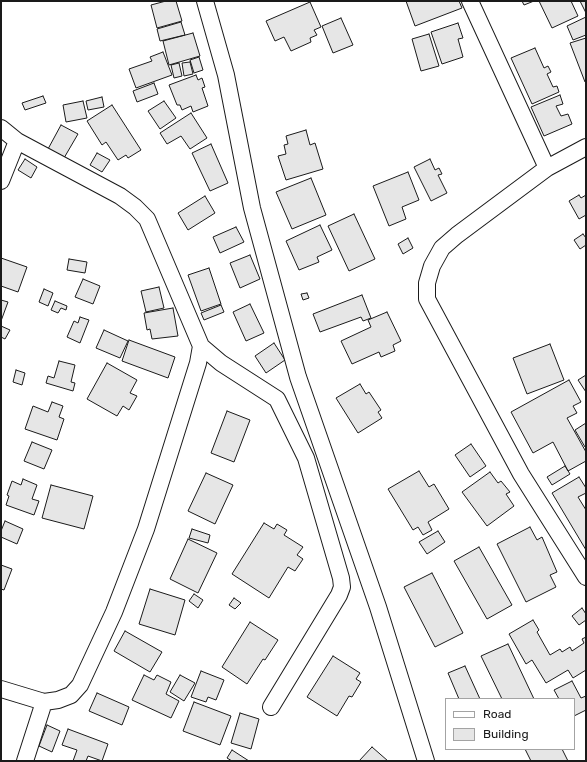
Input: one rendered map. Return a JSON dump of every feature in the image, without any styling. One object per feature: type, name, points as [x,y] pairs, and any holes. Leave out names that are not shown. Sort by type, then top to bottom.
[{"type":"street","points":[[205,1],[226,75],[252,208],[298,376],[378,607],[426,761]]},
{"type":"street","points":[[470,1],[547,168]]},
{"type":"street","points":[[1,128],[17,142],[120,196],[135,207],[147,219],[201,346],[221,363],[277,399],[306,458],[341,578],[342,587],[339,595],[271,707]]},
{"type":"street","points":[[1,181],[17,142]]},
{"type":"street","points":[[586,148],[547,168],[442,248],[432,266],[427,283],[427,299],[520,474],[586,577]]},
{"type":"street","points":[[1,689],[44,702],[58,700],[71,695],[80,685],[114,612],[146,530],[198,363],[201,346]]},
{"type":"street","points":[[25,761],[44,702]]},
{"type":"building","points":[[166,1],[176,1],[182,21],[157,28],[151,5]]},
{"type":"building","points":[[406,1],[459,1],[462,8],[415,26]]},
{"type":"building","points":[[522,1],[534,1],[524,5]]},
{"type":"building","points":[[539,1],[571,1],[578,16],[552,28]]},
{"type":"building","points":[[580,1],[586,1],[586,13]]},
{"type":"building","points":[[310,2],[321,27],[314,30],[317,35],[310,38],[311,42],[291,51],[284,37],[275,41],[266,21]]},
{"type":"building","points":[[586,17],[586,35],[573,40],[567,26]]},
{"type":"building","points":[[341,18],[353,45],[333,53],[322,26]]},
{"type":"building","points":[[181,22],[185,35],[160,41],[157,29]]},
{"type":"building","points":[[458,23],[463,38],[458,39],[463,57],[442,64],[431,32]]},
{"type":"building","points":[[193,33],[200,56],[169,65],[163,41]]},
{"type":"building","points":[[429,34],[439,66],[421,71],[412,39]]},
{"type":"building","points":[[586,38],[586,81],[585,82],[570,43]]},
{"type":"building","points":[[535,48],[544,68],[548,66],[551,72],[547,74],[553,87],[557,86],[559,92],[532,104],[511,58]]},
{"type":"building","points":[[163,52],[172,75],[136,88],[129,69],[152,61],[150,57]]},
{"type":"building","points":[[199,57],[203,70],[194,73],[190,60]]},
{"type":"building","points":[[190,62],[193,74],[184,76],[182,63]]},
{"type":"building","points":[[179,63],[182,76],[174,78],[171,65]]},
{"type":"building","points":[[196,75],[198,80],[202,78],[205,87],[202,88],[208,106],[193,112],[191,106],[182,110],[180,105],[177,105],[169,85]]},
{"type":"building","points":[[154,83],[158,94],[137,102],[133,91]]},
{"type":"building","points":[[560,95],[563,104],[556,106],[561,116],[568,114],[572,124],[544,136],[531,107]]},
{"type":"building","points":[[43,96],[46,103],[25,110],[22,103]]},
{"type":"building","points":[[102,97],[104,107],[88,110],[86,101]]},
{"type":"building","points":[[83,101],[87,118],[66,122],[63,105]]},
{"type":"building","points":[[164,101],[176,118],[160,129],[148,111]]},
{"type":"building","points":[[112,105],[141,150],[128,158],[126,155],[118,160],[106,142],[102,145],[87,121]]},
{"type":"building","points":[[191,113],[207,138],[190,149],[181,136],[167,144],[160,133]]},
{"type":"building","points":[[61,125],[78,134],[64,158],[48,149]]},
{"type":"building","points":[[306,130],[310,145],[315,143],[323,169],[286,180],[278,156],[286,154],[284,145],[288,144],[286,136]]},
{"type":"building","points":[[211,144],[228,183],[210,191],[192,153]]},
{"type":"building","points":[[97,153],[110,160],[102,172],[90,165]]},
{"type":"building","points":[[25,159],[37,167],[31,178],[18,170]]},
{"type":"building","points":[[430,159],[435,170],[439,168],[442,174],[438,175],[447,193],[431,201],[414,167]]},
{"type":"building","points":[[408,172],[419,200],[402,207],[406,219],[389,226],[373,186]]},
{"type":"building","points":[[311,178],[326,215],[292,229],[276,192]]},
{"type":"building","points":[[579,195],[581,198],[586,195],[586,215],[579,219],[569,201]]},
{"type":"building","points":[[205,196],[215,213],[188,230],[178,213]]},
{"type":"building","points":[[354,214],[375,259],[349,271],[328,226]]},
{"type":"building","points":[[320,225],[332,250],[317,257],[319,262],[299,270],[286,241]]},
{"type":"building","points":[[236,227],[244,242],[220,253],[213,237]]},
{"type":"building","points":[[583,234],[586,238],[586,245],[580,249],[574,240]]},
{"type":"building","points":[[408,238],[413,248],[403,254],[398,244]]},
{"type":"building","points":[[250,255],[260,279],[240,288],[230,263]]},
{"type":"building","points":[[1,258],[27,267],[18,292],[1,286]]},
{"type":"building","points":[[69,259],[87,262],[85,273],[67,270]]},
{"type":"building","points":[[209,268],[221,304],[201,311],[188,275]]},
{"type":"building","points":[[83,279],[100,286],[93,304],[75,297]]},
{"type":"building","points":[[159,287],[164,308],[146,312],[141,291]]},
{"type":"building","points":[[44,289],[53,293],[48,306],[39,302]]},
{"type":"building","points":[[307,293],[309,298],[303,300],[301,294]]},
{"type":"building","points":[[362,295],[371,318],[363,321],[361,317],[320,332],[313,314]]},
{"type":"building","points":[[1,300],[8,302],[1,321]]},
{"type":"building","points":[[55,301],[67,306],[66,310],[61,308],[58,313],[51,310]]},
{"type":"building","points":[[250,304],[264,333],[246,341],[233,312]]},
{"type":"building","points":[[221,305],[224,312],[204,320],[201,313]]},
{"type":"building","points":[[173,308],[178,336],[152,339],[150,329],[147,330],[144,313]]},
{"type":"building","points":[[387,312],[401,341],[393,345],[395,351],[381,357],[379,352],[352,364],[341,341],[371,327],[368,320]]},
{"type":"building","points":[[80,317],[89,320],[80,343],[67,337],[74,321],[78,323]]},
{"type":"building","points":[[1,326],[10,330],[5,339],[1,337]]},
{"type":"building","points":[[104,330],[128,341],[120,358],[96,348]]},
{"type":"building","points":[[129,340],[175,357],[168,378],[122,361]]},
{"type":"building","points":[[274,343],[285,360],[266,373],[255,356]]},
{"type":"building","points":[[550,344],[564,380],[527,394],[513,358]]},
{"type":"building","points":[[59,361],[75,365],[71,382],[75,383],[73,391],[46,383],[48,376],[54,378]]},
{"type":"building","points":[[107,363],[137,380],[130,393],[137,396],[129,410],[123,406],[117,416],[87,399]]},
{"type":"building","points":[[16,370],[25,373],[22,385],[13,382]]},
{"type":"building","points":[[586,375],[586,392],[578,380]]},
{"type":"building","points":[[569,380],[581,402],[573,406],[577,413],[567,418],[586,452],[586,461],[568,471],[553,442],[533,453],[511,412]]},
{"type":"building","points":[[360,384],[366,394],[369,392],[381,410],[378,412],[382,418],[358,433],[336,398]]},
{"type":"building","points":[[52,402],[63,406],[59,417],[64,419],[57,440],[25,429],[33,406],[48,412]]},
{"type":"building","points":[[227,411],[250,420],[234,462],[211,453]]},
{"type":"building","points":[[586,423],[586,447],[585,447],[575,430]]},
{"type":"building","points":[[32,442],[52,450],[44,469],[24,461]]},
{"type":"building","points":[[471,444],[486,466],[470,477],[455,455]]},
{"type":"building","points":[[565,466],[570,474],[552,485],[547,477]]},
{"type":"building","points":[[419,471],[429,487],[434,484],[449,509],[428,522],[432,530],[423,535],[418,527],[413,530],[388,489]]},
{"type":"building","points":[[490,472],[498,483],[501,481],[510,492],[506,494],[514,506],[487,526],[462,492]]},
{"type":"building","points":[[206,473],[233,485],[215,524],[188,511]]},
{"type":"building","points":[[579,477],[586,488],[586,493],[578,497],[586,510],[586,550],[552,493]]},
{"type":"building","points":[[23,479],[37,485],[32,499],[39,501],[34,515],[6,505],[9,496],[7,495],[12,481],[21,485]]},
{"type":"building","points":[[51,485],[93,496],[84,529],[42,518]]},
{"type":"building","points":[[5,521],[23,529],[17,544],[1,537],[1,531]]},
{"type":"building","points":[[264,523],[274,529],[277,524],[287,530],[284,535],[303,547],[297,555],[303,559],[295,571],[288,567],[269,598],[232,574]]},
{"type":"building","points":[[530,527],[537,540],[542,537],[557,572],[550,575],[556,587],[526,602],[497,544]]},
{"type":"building","points":[[192,529],[210,535],[208,543],[189,538]]},
{"type":"building","points":[[438,531],[445,542],[427,554],[419,542]]},
{"type":"building","points":[[188,539],[217,553],[198,593],[170,579]]},
{"type":"building","points":[[479,547],[512,605],[487,619],[454,561]]},
{"type":"building","points":[[1,565],[12,569],[4,590],[1,589]]},
{"type":"building","points":[[432,573],[463,633],[435,647],[404,587]]},
{"type":"building","points":[[150,589],[185,600],[175,635],[139,624]]},
{"type":"building","points":[[194,594],[203,600],[198,608],[189,601]]},
{"type":"building","points":[[234,598],[241,603],[235,609],[229,605]]},
{"type":"building","points":[[582,608],[586,614],[586,620],[579,625],[572,616]]},
{"type":"building","points":[[533,620],[539,630],[537,632],[550,655],[560,649],[562,652],[570,647],[572,651],[584,643],[582,639],[586,637],[586,670],[573,678],[568,670],[546,683],[532,660],[526,664],[509,634]]},
{"type":"building","points":[[250,622],[278,640],[265,660],[263,659],[247,684],[222,667]]},
{"type":"building","points":[[125,631],[162,652],[150,672],[114,651]]},
{"type":"building","points":[[508,644],[534,698],[502,698],[481,656]]},
{"type":"building","points":[[333,656],[360,673],[356,679],[361,682],[352,697],[349,696],[337,716],[307,697]]},
{"type":"building","points":[[465,666],[480,698],[459,698],[448,673]]},
{"type":"building","points":[[201,671],[224,680],[216,700],[208,697],[206,702],[191,697]]},
{"type":"building","points":[[144,675],[154,680],[157,675],[171,682],[166,694],[179,701],[171,718],[132,700]]},
{"type":"building","points":[[180,675],[195,683],[184,701],[170,692]]},
{"type":"building","points":[[572,681],[581,698],[586,696],[586,710],[575,716],[575,698],[558,698],[554,690]]},
{"type":"building","points":[[97,693],[129,707],[122,725],[89,711]]},
{"type":"building","points":[[194,702],[231,716],[220,745],[183,731]]},
{"type":"building","points":[[240,713],[259,719],[251,749],[231,743]]},
{"type":"building","points":[[47,725],[60,731],[52,752],[39,746]]},
{"type":"building","points":[[68,729],[108,744],[102,761],[88,756],[86,761],[73,761],[77,750],[62,745]]},
{"type":"building","points":[[372,747],[388,761],[359,761]]},
{"type":"building","points":[[232,750],[249,761],[232,761],[227,758]]},
{"type":"building","points":[[526,750],[562,750],[568,761],[531,761]]}]
